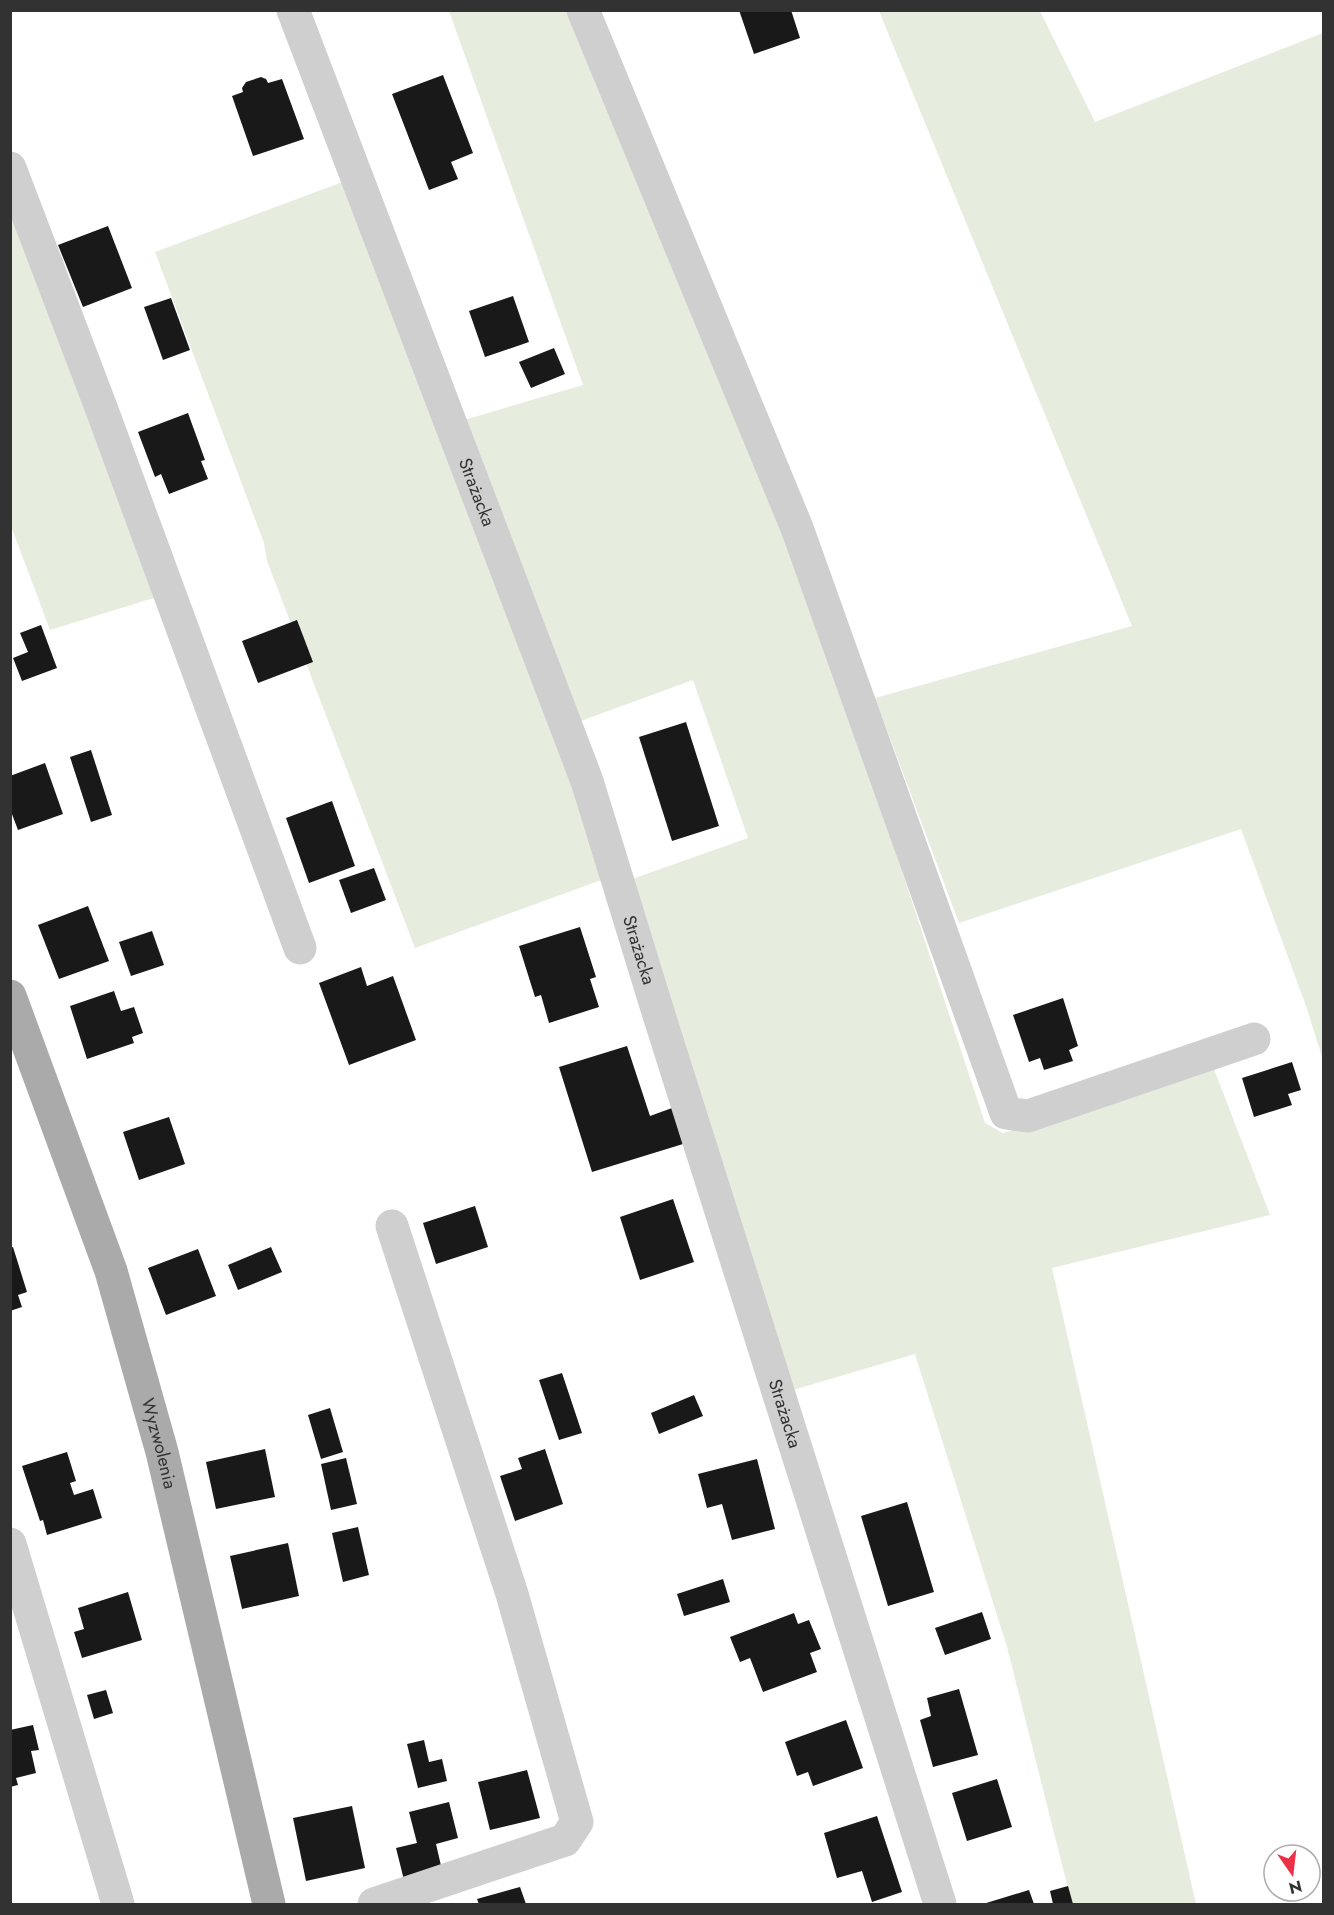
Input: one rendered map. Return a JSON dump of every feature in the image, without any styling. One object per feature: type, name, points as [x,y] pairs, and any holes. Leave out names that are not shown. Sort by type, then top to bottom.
[{"type":"main road","name":"Wyzwolenia","points":[[10,996],[111,1271],[162,1452],[269,1905]]},
{"type":"street","name":"Strażacka","points":[[293,10],[587,781],[940,1905]]},
{"type":"street","points":[[583,10],[797,528],[1006,1113],[1028,1116],[1254,1039]]},
{"type":"street","points":[[10,168],[106,421],[300,948]]},
{"type":"street","points":[[374,1905],[565,1840],[577,1822],[512,1594],[392,1226]]},
{"type":"street","points":[[10,1544],[118,1905]]},
{"type":"shaded area","points":[[449,11],[570,11],[817,614],[985,1123],[1003,1133],[1214,1069],[1270,1215],[1052,1268],[1196,1904],[1072,1904],[1007,1647],[915,1354],[793,1390],[632,879],[748,838],[693,680],[578,722],[464,420],[583,385]]},
{"type":"shaded area","points":[[879,11],[1040,11],[1095,122],[1323,33],[1323,1060],[1306,1006],[1241,829],[959,923],[875,698],[1132,626]]},
{"type":"shaded area","points":[[348,180],[550,719],[604,879],[415,948],[267,561],[264,543],[155,252]]},
{"type":"shaded area","points":[[10,196],[160,596],[50,630],[11,526]]},
{"type":"building","points":[[739,10],[791,10],[800,38],[754,54]]},
{"type":"building","points":[[443,75],[473,153],[451,162],[458,179],[429,190],[392,94]]},
{"type":"building","points":[[261,77],[268,83],[282,79],[304,139],[253,156],[232,96],[243,92],[242,88],[246,82]]},
{"type":"building","points":[[108,226],[132,288],[83,307],[58,245]]},
{"type":"building","points":[[513,296],[529,342],[485,357],[469,311]]},
{"type":"building","points":[[171,298],[190,350],[163,360],[144,307]]},
{"type":"building","points":[[554,348],[565,374],[531,388],[519,362]]},
{"type":"building","points":[[188,413],[205,460],[201,461],[208,479],[169,494],[161,474],[155,477],[138,432]]},
{"type":"building","points":[[297,620],[313,662],[258,683],[242,641]]},
{"type":"building","points":[[41,625],[57,668],[22,681],[13,658],[28,652],[20,633]]},
{"type":"building","points":[[686,722],[719,826],[672,841],[639,737]]},
{"type":"building","points":[[91,750],[112,815],[91,822],[70,757]]},
{"type":"building","points":[[45,763],[63,814],[18,830],[10,809],[10,776]]},
{"type":"building","points":[[332,801],[355,866],[309,883],[286,818]]},
{"type":"building","points":[[374,868],[386,900],[351,913],[339,880]]},
{"type":"building","points":[[88,906],[109,961],[59,979],[38,925]]},
{"type":"building","points":[[580,927],[596,977],[590,979],[599,1007],[549,1023],[541,995],[535,997],[519,946]]},
{"type":"building","points":[[152,931],[164,965],[131,976],[119,942]]},
{"type":"building","points":[[361,967],[367,986],[393,976],[416,1040],[349,1065],[319,983]]},
{"type":"building","points":[[114,991],[121,1011],[134,1007],[143,1033],[132,1037],[134,1043],[87,1059],[70,1006]]},
{"type":"building","points":[[1063,998],[1078,1046],[1069,1050],[1073,1061],[1044,1070],[1040,1058],[1029,1062],[1013,1015]]},
{"type":"building","points":[[627,1046],[650,1116],[672,1108],[683,1144],[592,1172],[559,1067]]},
{"type":"building","points":[[1292,1062],[1301,1090],[1288,1094],[1292,1105],[1254,1117],[1242,1078]]},
{"type":"building","points":[[169,1117],[185,1164],[139,1180],[123,1132]]},
{"type":"building","points":[[673,1199],[694,1262],[640,1280],[620,1217]]},
{"type":"building","points":[[475,1206],[488,1247],[436,1264],[423,1223]]},
{"type":"building","points":[[13,1247],[27,1292],[18,1295],[22,1307],[10,1311],[10,1248]]},
{"type":"building","points":[[271,1247],[282,1272],[238,1290],[228,1265]]},
{"type":"building","points":[[198,1249],[216,1296],[166,1315],[148,1268]]},
{"type":"building","points":[[562,1373],[582,1433],[559,1440],[539,1380]]},
{"type":"building","points":[[694,1395],[703,1416],[659,1434],[651,1413]]},
{"type":"building","points":[[330,1408],[343,1452],[321,1459],[308,1415]]},
{"type":"building","points":[[265,1449],[275,1497],[216,1509],[206,1462]]},
{"type":"building","points":[[545,1449],[563,1504],[515,1521],[500,1476],[522,1469],[518,1458]]},
{"type":"building","points":[[67,1452],[76,1481],[70,1483],[74,1495],[93,1489],[102,1518],[47,1535],[43,1520],[40,1521],[22,1466]]},
{"type":"building","points":[[346,1458],[357,1504],[331,1510],[321,1464]]},
{"type":"building","points":[[757,1459],[775,1529],[732,1540],[722,1504],[707,1508],[698,1474]]},
{"type":"building","points":[[907,1502],[934,1592],[888,1606],[861,1516]]},
{"type":"building","points":[[358,1527],[369,1575],[343,1582],[332,1533]]},
{"type":"building","points":[[288,1543],[299,1596],[242,1609],[230,1556]]},
{"type":"building","points":[[723,1579],[730,1602],[684,1616],[677,1594]]},
{"type":"building","points":[[128,1592],[142,1640],[82,1658],[74,1632],[84,1629],[78,1608]]},
{"type":"building","points":[[982,1612],[991,1639],[945,1655],[935,1628]]},
{"type":"building","points":[[794,1613],[798,1624],[809,1620],[821,1649],[810,1653],[817,1672],[763,1692],[750,1658],[740,1662],[730,1637]]},
{"type":"building","points":[[959,1689],[978,1755],[933,1767],[920,1720],[931,1716],[927,1698]]},
{"type":"building","points":[[106,1690],[113,1713],[94,1719],[87,1695]]},
{"type":"building","points":[[846,1720],[863,1768],[813,1786],[808,1772],[797,1776],[785,1742]]},
{"type":"building","points":[[33,1725],[39,1750],[31,1751],[36,1773],[16,1778],[18,1785],[10,1787],[10,1730]]},
{"type":"building","points":[[424,1740],[429,1762],[442,1759],[447,1781],[418,1788],[407,1744]]},
{"type":"building","points":[[527,1770],[540,1818],[490,1830],[478,1782]]},
{"type":"building","points":[[997,1779],[1012,1827],[967,1841],[952,1793]]},
{"type":"building","points":[[449,1802],[458,1838],[436,1844],[442,1870],[404,1880],[396,1848],[417,1843],[409,1812]]},
{"type":"building","points":[[352,1806],[365,1868],[306,1881],[293,1818]]},
{"type":"building","points":[[877,1816],[902,1892],[872,1902],[862,1871],[837,1878],[824,1833]]},
{"type":"building","points":[[1068,1886],[1073,1904],[1053,1904],[1050,1891]]},
{"type":"building","points":[[520,1887],[526,1904],[479,1904],[477,1899]]},
{"type":"building","points":[[1029,1890],[1034,1904],[983,1904]]}]
